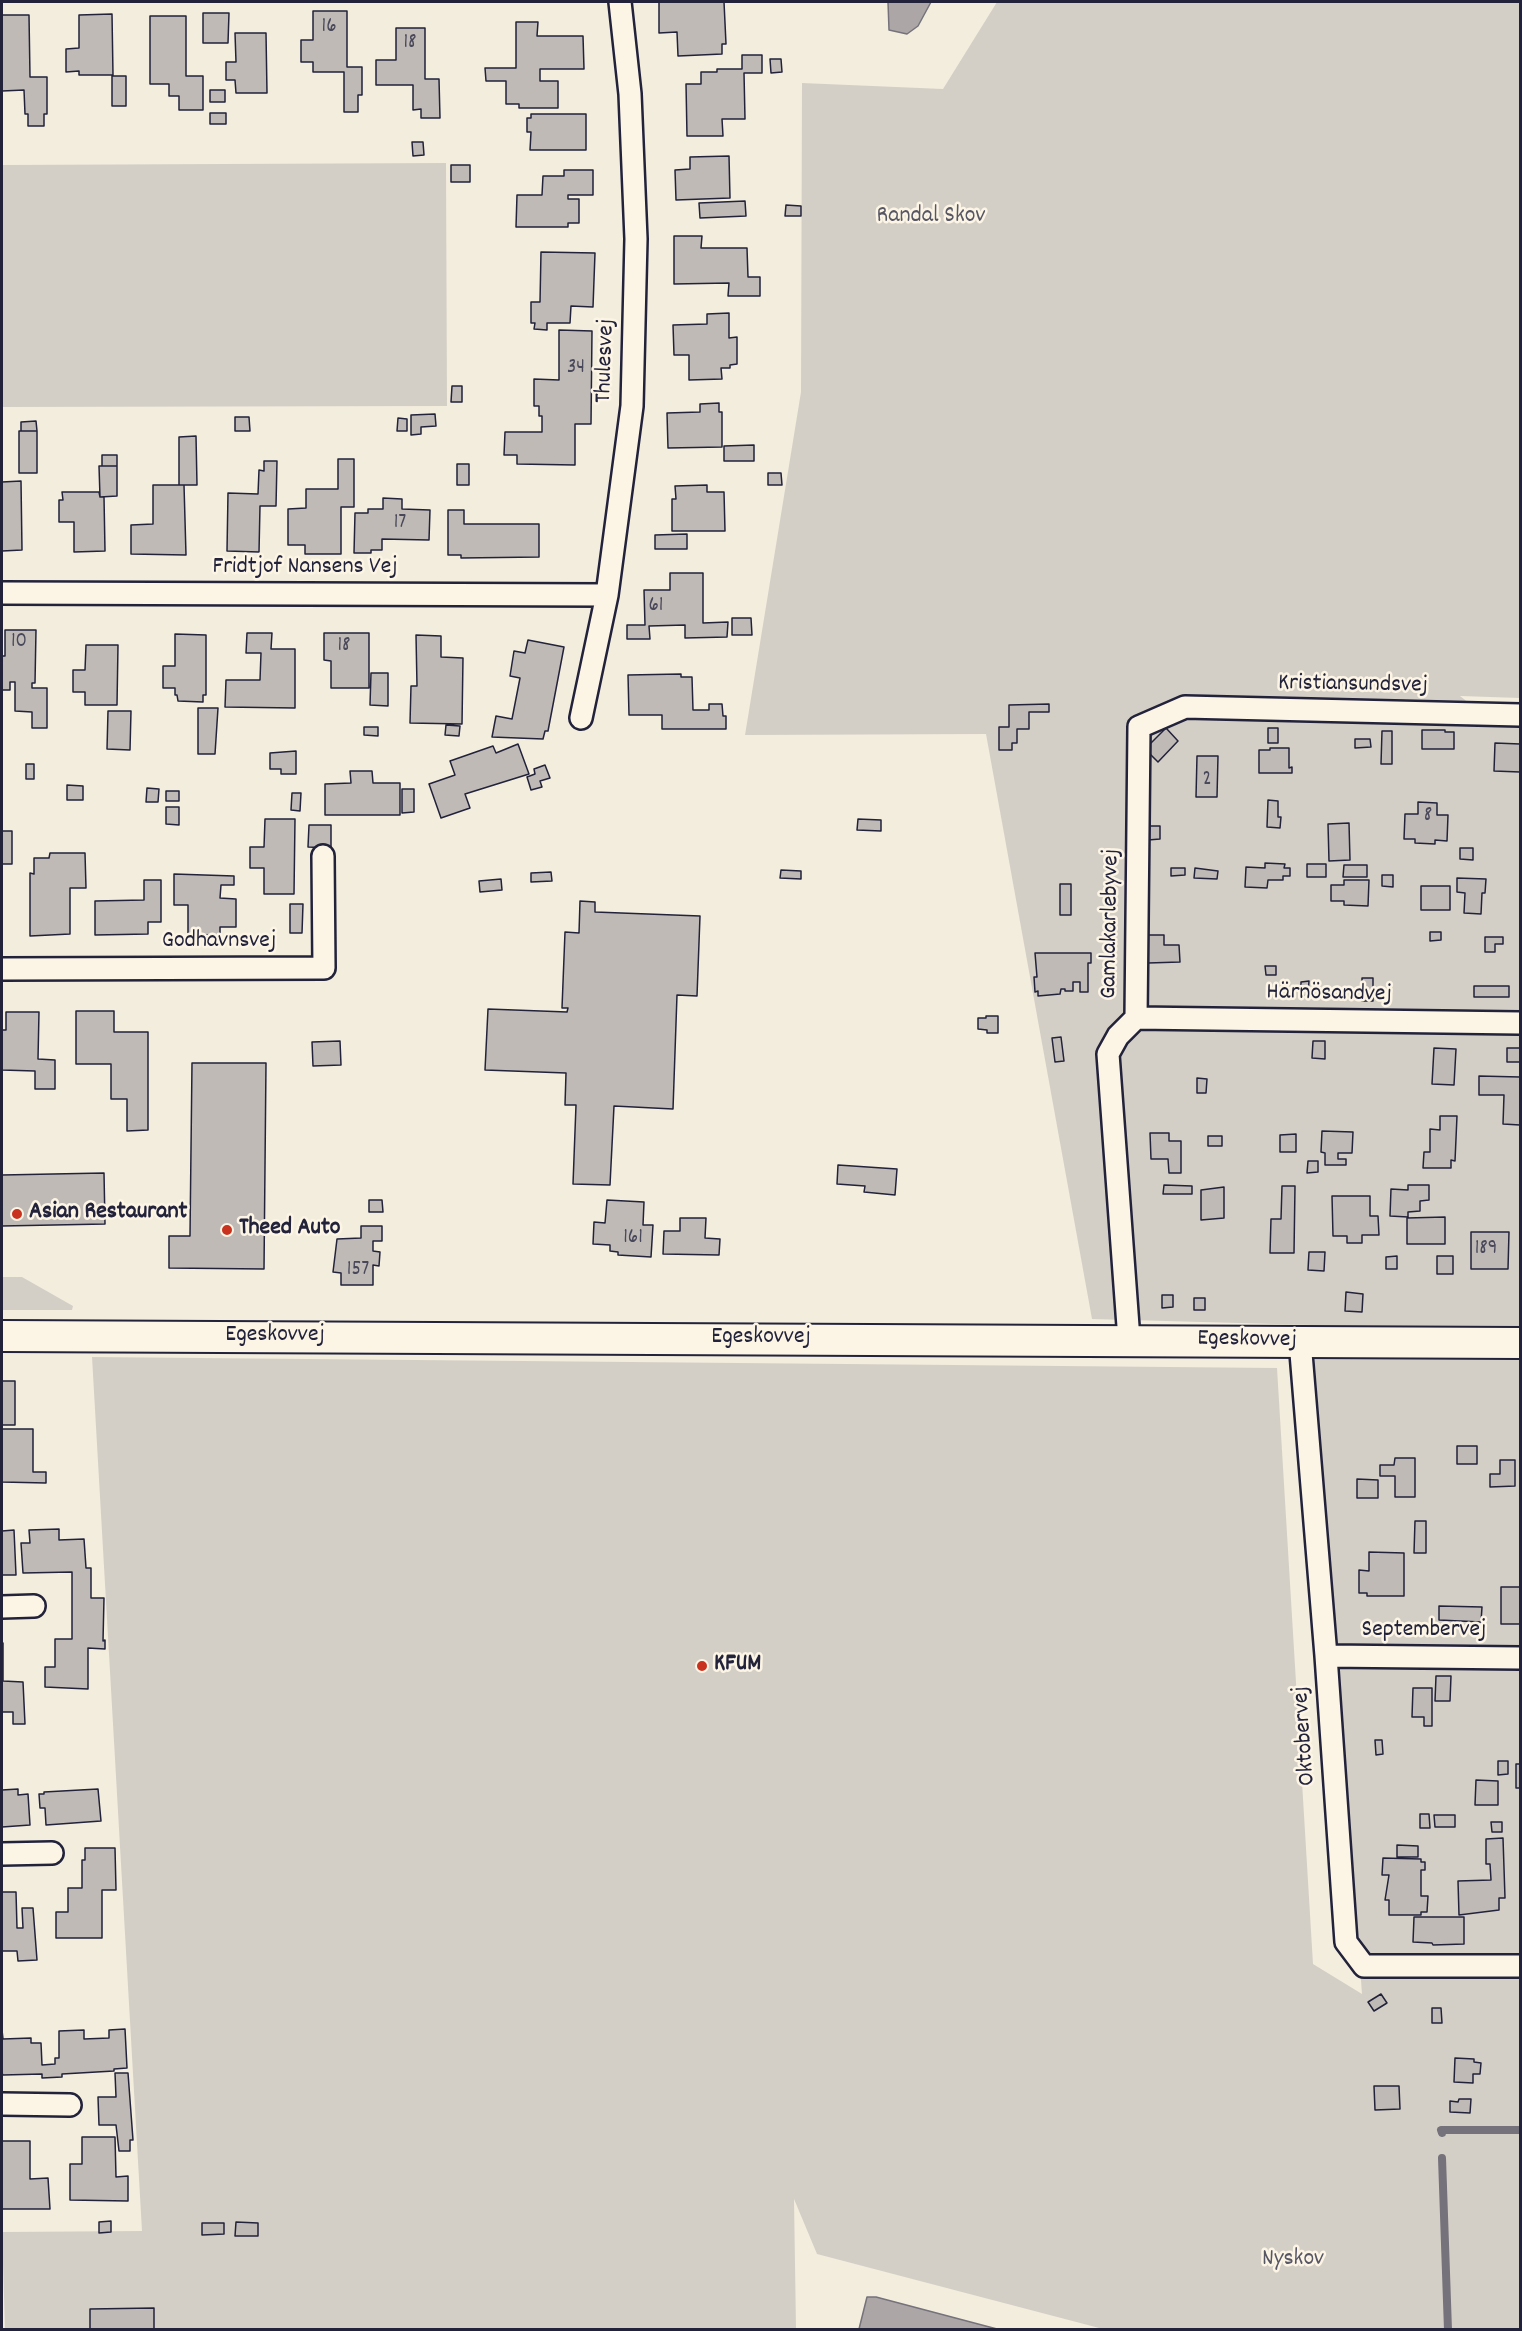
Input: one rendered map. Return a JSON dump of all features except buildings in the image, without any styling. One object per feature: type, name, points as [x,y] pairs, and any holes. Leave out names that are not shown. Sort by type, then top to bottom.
[{"type":"street","name":"Thulesvej","points":[[581,718],[607,595],[632,406],[636,239],[630,94],[620,2]]},
{"type":"street","name":"Fridtjof Nansens Vej","points":[[2,593],[607,595]]},
{"type":"street","name":"Kristiansundsvej","points":[[1185,707],[1521,715]]},
{"type":"street","name":"Gamlakarlebyvej","points":[[1129,1340],[1108,1054],[1118,1036],[1136,1018],[1139,727],[1185,707]]},
{"type":"street","name":"Godhavnsvej","points":[[2,969],[324,968],[323,856]]},
{"type":"street","name":"Härnösandvej","points":[[1136,1018],[1521,1023]]},
{"type":"street","name":"Egeskovvej","points":[[2,1336],[1521,1343]]},
{"type":"street","name":"Oktobervej","points":[[1299,1341],[1326,1656],[1346,1942],[1364,1966],[1521,1966]]},
{"type":"street","points":[[2,1607],[34,1606]]},
{"type":"street","name":"Septembervej","points":[[1326,1656],[1521,1658]]},
{"type":"street","points":[[2,1854],[52,1852]]},
{"type":"street","points":[[2,2104],[70,2105]]},
{"type":"green space","points":[[997,2],[1520,2],[1520,698],[1460,696],[1488,718],[1520,719],[1520,2329],[1103,2329],[817,2254],[794,2199],[796,2329],[5,2329],[2,2232],[142,2231],[92,1357],[1277,1368],[1313,1964],[1362,1994],[1312,1325],[1092,1319],[986,734],[745,735],[801,392],[802,83],[943,89]]},
{"type":"green space","points":[[446,163],[447,406],[2,407],[2,165]]},
{"type":"green space","points":[[2,1277],[22,1277],[73,1306],[72,1310],[2,1310]]},
{"type":"shaded area","points":[[888,2],[931,2],[918,26],[907,34],[889,30]]},
{"type":"shaded area","points":[[867,2297],[876,2297],[997,2329],[859,2329]]},
{"type":"waterway","points":[[1442,2133],[1441,2130],[1520,2130]]},
{"type":"waterway","points":[[1442,2158],[1448,2330]]},
{"type":"place","name":"Asian Restaurant","points":[[17,1214]]},
{"type":"place","name":"Theed Auto","points":[[227,1230]]},
{"type":"place","name":"KFUM","points":[[702,1666]]},
{"type":"park label","name":"Randal Skov","points":[[931,218]]},
{"type":"park label","name":"Nyskov","points":[[1293,2261]]}]
